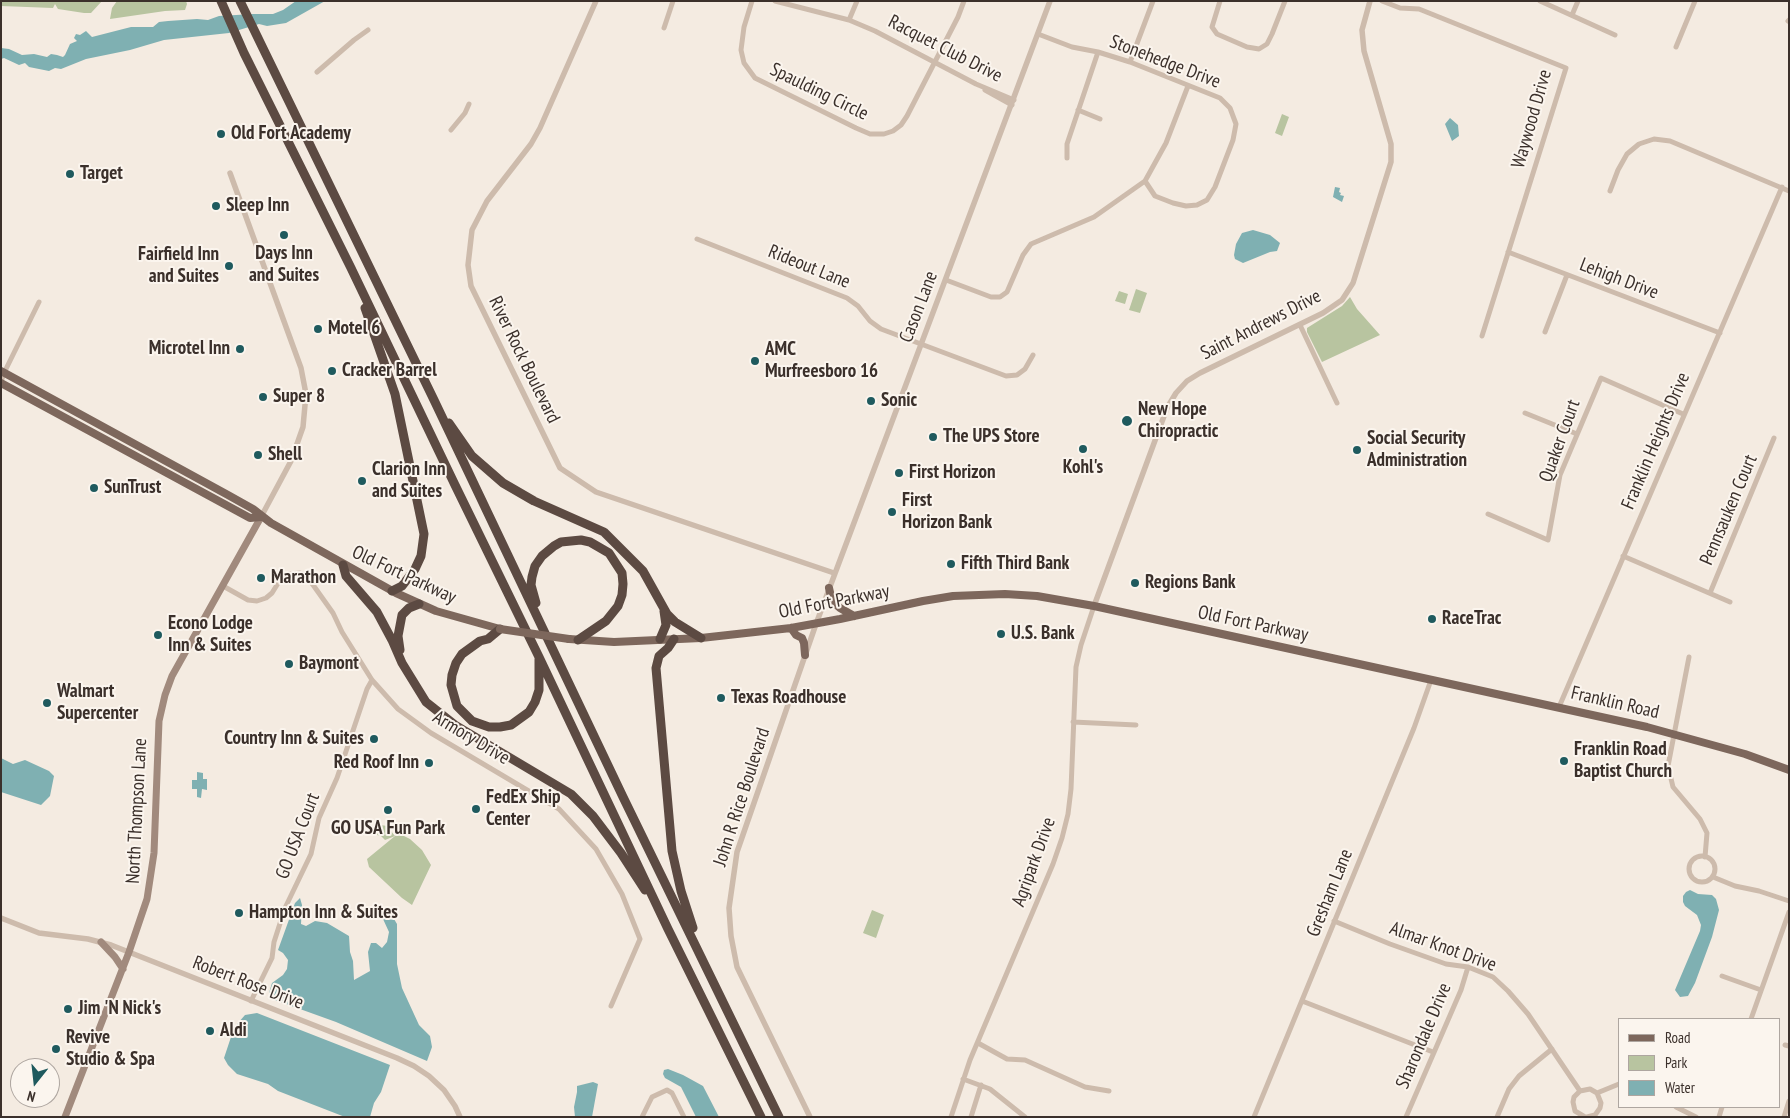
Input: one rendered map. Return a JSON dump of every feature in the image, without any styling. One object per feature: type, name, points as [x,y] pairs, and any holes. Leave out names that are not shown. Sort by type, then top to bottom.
[{"type":"highway","points":[[221,1],[244,53],[351,268],[668,928],[761,1117]]},
{"type":"highway","points":[[240,1],[779,1117]]},
{"type":"highway","points":[[351,268],[395,394],[423,528],[422,547],[418,563],[406,582],[392,591]]},
{"type":"highway","points":[[434,400],[472,456],[502,483],[534,501],[604,532],[643,571],[665,614],[666,625],[660,639]]},
{"type":"highway","points":[[538,620],[539,611],[531,585],[535,566],[542,556],[561,542],[572,540],[590,542],[610,553],[617,563],[622,578],[622,595],[613,615],[606,622],[574,639]]},
{"type":"highway","points":[[343,564],[346,576],[377,612],[411,680],[426,702],[455,726],[571,794],[593,816],[621,853],[668,928]]},
{"type":"highway","points":[[659,600],[675,622],[701,638]]},
{"type":"highway","points":[[411,680],[401,654],[398,636],[402,615],[409,608],[419,604]]},
{"type":"highway","points":[[500,629],[488,639],[475,644],[462,654],[452,674],[451,685],[457,706],[472,721],[489,727],[500,727],[511,725],[529,712],[539,690],[539,656]]},
{"type":"highway","points":[[674,639],[658,659],[656,668],[657,681],[672,851],[681,891],[700,953]]},
{"type":"main road","name":"Old Fort Parkway","points":[[2,372],[228,495],[252,509],[261,517],[392,591],[419,604],[454,617],[500,629],[574,639],[614,642],[701,638],[816,624],[925,600],[977,594],[1005,594],[1037,596],[1094,606],[1431,680]]},
{"type":"main road","name":"Old Fort Parkway","points":[[1,382],[250,518],[261,517]]},
{"type":"main road","name":"North Thompson Lane","points":[[65,1117],[129,952],[147,899],[154,853],[158,724],[165,695],[172,676],[261,517]]},
{"type":"main road","points":[[829,588],[832,601],[854,616]]},
{"type":"main road","points":[[791,628],[796,635],[802,638],[805,655]]},
{"type":"main road","name":"Franklin Road","points":[[1431,680],[1674,733],[1745,754],[1789,770]]},
{"type":"main road","points":[[101,942],[114,956],[122,969]]},
{"type":"street","name":"River Rock Boulevard","points":[[596,1],[540,128],[531,144],[487,201],[472,230],[468,265],[471,286],[560,468],[596,492],[834,573]]},
{"type":"street","points":[[664,28],[673,1]]},
{"type":"street","name":"Spaulding Circle","points":[[752,1],[741,43],[742,57],[748,70],[755,78],[870,134],[884,134],[893,131],[901,125],[958,17],[964,1]]},
{"type":"street","name":"Racquet Club Drive","points":[[775,1],[849,20],[895,40],[1013,102]]},
{"type":"street","points":[[849,20],[857,1]]},
{"type":"street","name":"Cason Lane","points":[[816,624],[1050,1]]},
{"type":"street","points":[[1130,62],[1154,1]]},
{"type":"street","points":[[1220,1],[1212,27],[1217,34],[1247,47],[1259,49],[1267,44],[1284,1]]},
{"type":"street","name":"Saint Andrews Drive","points":[[1094,606],[1167,408],[1176,393],[1187,381],[1201,373],[1300,326],[1323,313],[1342,300],[1354,282],[1391,162],[1391,144],[1364,51],[1362,30],[1370,1]]},
{"type":"street","name":"Waywood Drive","points":[[1382,1],[1400,8],[1418,9],[1566,68],[1482,336]]},
{"type":"street","points":[[1540,1],[1615,35]]},
{"type":"street","points":[[1572,15],[1578,1]]},
{"type":"street","points":[[1676,47],[1695,1]]},
{"type":"street","points":[[316,72],[368,30]]},
{"type":"street","name":"Stonehedge Drive","points":[[1038,34],[1072,47],[1098,52],[1130,62],[1220,98],[1230,108],[1236,124],[1233,140],[1215,187],[1207,200],[1197,205],[1186,206],[1156,196],[1145,181]]},
{"type":"street","points":[[1067,158],[1067,144],[1098,52]]},
{"type":"street","points":[[946,280],[991,297],[1000,297],[1007,292],[1023,255],[1031,244],[1094,216],[1145,181],[1166,143],[1188,86]]},
{"type":"street","points":[[451,130],[465,113],[468,104]]},
{"type":"street","points":[[1078,110],[1100,119]]},
{"type":"street","points":[[1610,191],[1627,154],[1639,144],[1654,139],[1670,141],[1789,191]]},
{"type":"street","points":[[230,173],[300,368],[306,394],[303,427],[292,461],[261,517]]},
{"type":"street","name":"Franklin Heights Drive","points":[[1559,707],[1683,414],[1720,333],[1782,187]]},
{"type":"street","name":"Rideout Lane","points":[[697,240],[847,298],[858,306],[870,322],[881,329],[1006,376],[1017,375],[1025,369],[1033,355]]},
{"type":"street","name":"Lehigh Drive","points":[[1508,252],[1720,333]]},
{"type":"street","points":[[1545,332],[1567,275]]},
{"type":"street","points":[[1,382],[2,372],[39,302]]},
{"type":"street","points":[[1300,326],[1337,403]]},
{"type":"street","name":"Quaker Court","points":[[1488,514],[1548,540],[1560,475],[1601,378],[1683,414]]},
{"type":"street","points":[[1525,413],[1577,434]]},
{"type":"street","name":"Pennsauken Court","points":[[1710,593],[1774,438]]},
{"type":"street","points":[[1623,556],[1730,602]]},
{"type":"street","name":"Armory Drive","points":[[223,586],[248,600],[258,601],[272,593],[280,580],[289,574],[300,573],[306,575],[333,613],[342,632],[372,680],[398,709],[427,730],[559,809],[596,848],[622,894],[640,939],[611,1006]]},
{"type":"street","name":"Agripark Drive","points":[[951,1117],[963,1079],[1053,864],[1062,838],[1072,789],[1076,667],[1094,606]]},
{"type":"street","name":"John R Rice Boulevard","points":[[810,1117],[738,967],[731,936],[729,908],[736,852],[816,624]]},
{"type":"street","points":[[1689,657],[1668,766],[1674,787],[1700,819],[1707,834],[1705,856]]},
{"type":"street","name":"GO USA Court","points":[[251,1001],[272,958],[274,942],[285,908],[311,854],[319,818],[337,778],[367,689],[372,680]]},
{"type":"street","name":"Gresham Lane","points":[[1254,1117],[1414,728],[1431,680]]},
{"type":"street","points":[[1073,722],[1136,725]]},
{"type":"street","points":[[1705,856],[1714,864],[1716,871],[1709,881],[1694,880],[1689,868],[1692,861],[1698,857],[1705,856]]},
{"type":"street","points":[[1713,877],[1735,886],[1789,901]]},
{"type":"street","points":[[1751,1018],[1789,912]]},
{"type":"street","name":"Robert Rose Drive","points":[[1,918],[40,933],[88,939],[129,952],[414,1066],[429,1076],[444,1090],[460,1117]]},
{"type":"street","name":"Almar Knot Drive","points":[[1334,921],[1446,964],[1468,967],[1493,977],[1528,1014],[1580,1091]]},
{"type":"street","name":"Sharondale Drive","points":[[1406,1117],[1468,967]]},
{"type":"street","points":[[1722,976],[1760,990]]},
{"type":"street","points":[[1302,1001],[1433,1052]]},
{"type":"street","points":[[978,1043],[1007,1059],[1025,1060],[1085,1087],[1108,1091]]},
{"type":"street","points":[[1497,1117],[1509,1089],[1519,1076],[1552,1049]]},
{"type":"street","points":[[963,1079],[994,1091],[1025,1117]]},
{"type":"street","points":[[1597,1093],[1618,1084]]},
{"type":"street","points":[[971,1117],[980,1085]]},
{"type":"street","points":[[1590,1089],[1597,1093],[1601,1103],[1596,1116],[1576,1115],[1573,1102],[1576,1094],[1590,1089]]},
{"type":"street","points":[[642,1117],[652,1097],[667,1090],[672,1093],[684,1117]]},
{"type":"street","points":[[1784,1117],[1789,1101]]},
{"type":"street","points":[[1678,1108],[1696,1117]]},
{"type":"green space","points":[[1,1],[102,1],[91,13],[84,13],[58,9],[55,4],[53,8],[1,6]]},
{"type":"green space","points":[[117,1],[186,1],[187,4],[185,10],[110,19],[112,8]]},
{"type":"green space","points":[[1282,114],[1289,117],[1282,136],[1275,133]]},
{"type":"green space","points":[[1136,289],[1147,293],[1140,313],[1129,310]]},
{"type":"green space","points":[[1119,291],[1128,294],[1125,304],[1115,301]]},
{"type":"green space","points":[[1350,297],[1357,309],[1380,335],[1322,362],[1307,332],[1307,328],[1342,306]]},
{"type":"green space","points":[[374,824],[387,826],[395,836],[385,840],[377,835]]},
{"type":"green space","points":[[398,833],[410,839],[422,850],[431,865],[412,905],[369,867],[367,859]]},
{"type":"green space","points":[[872,910],[884,915],[876,938],[863,933]]},
{"type":"water","points":[[296,1],[325,1],[286,23],[267,26],[259,24],[229,33],[164,40],[130,50],[86,59],[61,69],[55,68],[49,71],[29,67],[25,63],[19,65],[4,58],[1,59],[1,48],[9,49],[22,55],[34,54],[47,57],[51,54],[63,57],[70,44],[77,41],[74,38],[76,34],[80,35],[86,31],[92,37],[131,27],[153,27],[159,22],[208,20],[219,16],[273,14]]},
{"type":"water","points":[[1450,118],[1458,125],[1459,136],[1452,141],[1445,124]]},
{"type":"water","points":[[1335,187],[1340,188],[1340,195],[1344,196],[1342,202],[1333,197]]},
{"type":"water","points":[[1253,230],[1270,235],[1280,243],[1277,251],[1243,263],[1235,259],[1236,244],[1242,233]]},
{"type":"water","points":[[1,758],[13,764],[25,760],[49,771],[54,776],[50,796],[41,805],[1,792]]},
{"type":"water","points":[[197,772],[203,773],[203,779],[207,779],[207,790],[202,789],[201,798],[197,797],[197,789],[192,789],[192,780],[197,780]]},
{"type":"water","points":[[1690,890],[1698,894],[1712,895],[1716,899],[1719,910],[1712,937],[1695,983],[1688,996],[1680,997],[1675,990],[1701,925],[1697,915],[1685,906],[1683,902],[1683,896]]},
{"type":"water","points":[[300,898],[302,905],[301,924],[306,926],[315,921],[327,923],[349,936],[354,980],[370,971],[368,952],[371,943],[376,943],[382,948],[387,942],[389,932],[383,919],[372,914],[378,912],[385,915],[391,914],[397,924],[397,964],[402,988],[419,1025],[430,1036],[432,1047],[427,1061],[336,1022],[275,1000],[269,993],[272,983],[283,975],[287,969],[288,960],[278,950],[295,903]]},
{"type":"water","points":[[257,1013],[390,1065],[370,1117],[345,1117],[278,1091],[268,1084],[237,1074],[224,1058],[238,1023],[245,1015]]},
{"type":"water","points":[[668,1069],[703,1086],[719,1117],[696,1117],[681,1087],[665,1078],[664,1070]]},
{"type":"water","points":[[593,1082],[598,1084],[592,1117],[575,1117],[574,1107],[577,1086]]},
{"type":"place","name":"Old Fort Academy","points":[[221,134]]},
{"type":"place","name":"Target","points":[[70,174]]},
{"type":"place","name":"Sleep Inn","points":[[216,206]]},
{"type":"place","name":"Days Inn and Suites","points":[[284,235]]},
{"type":"place","name":"Fairfield Inn and Suites","points":[[229,266]]},
{"type":"place","name":"Motel 6","points":[[318,329]]},
{"type":"place","name":"Microtel Inn","points":[[240,349]]},
{"type":"place","name":"AMC Murfreesboro 16","points":[[755,361]]},
{"type":"place","name":"Cracker Barrel","points":[[332,371]]},
{"type":"place","name":"Super 8","points":[[263,397]]},
{"type":"place","name":"Sonic","points":[[871,401]]},
{"type":"place","name":"New Hope Chiropractic","points":[[1127,421]]},
{"type":"place","name":"The UPS Store","points":[[933,437]]},
{"type":"place","name":"Kohl's","points":[[1083,449]]},
{"type":"place","name":"Social Security Administration","points":[[1357,450]]},
{"type":"place","name":"Shell","points":[[258,455]]},
{"type":"place","name":"First Horizon","points":[[899,473]]},
{"type":"place","name":"Clarion Inn and Suites","points":[[362,481]]},
{"type":"place","name":"SunTrust","points":[[94,488]]},
{"type":"place","name":"First Horizon Bank","points":[[892,512]]},
{"type":"place","name":"Fifth Third Bank","points":[[951,564]]},
{"type":"place","name":"Marathon","points":[[261,578]]},
{"type":"place","name":"Regions Bank","points":[[1135,583]]},
{"type":"place","name":"RaceTrac","points":[[1432,619]]},
{"type":"place","name":"U.S. Bank","points":[[1001,634]]},
{"type":"place","name":"Econo Lodge Inn & Suites","points":[[158,635]]},
{"type":"place","name":"Baymont","points":[[289,664]]},
{"type":"place","name":"Texas Roadhouse","points":[[721,698]]},
{"type":"place","name":"Walmart Supercenter","points":[[47,703]]},
{"type":"place","name":"Country Inn & Suites","points":[[374,739]]},
{"type":"place","name":"Franklin Road Baptist Church","points":[[1564,761]]},
{"type":"place","name":"Red Roof Inn","points":[[429,763]]},
{"type":"place","name":"FedEx Ship Center","points":[[476,809]]},
{"type":"place","name":"GO USA Fun Park","points":[[388,810]]},
{"type":"place","name":"Hampton Inn & Suites","points":[[239,913]]},
{"type":"place","name":"Jim 'N Nick's","points":[[68,1009]]},
{"type":"place","name":"Aldi","points":[[210,1031]]},
{"type":"place","name":"Revive Studio & Spa","points":[[56,1049]]}]
